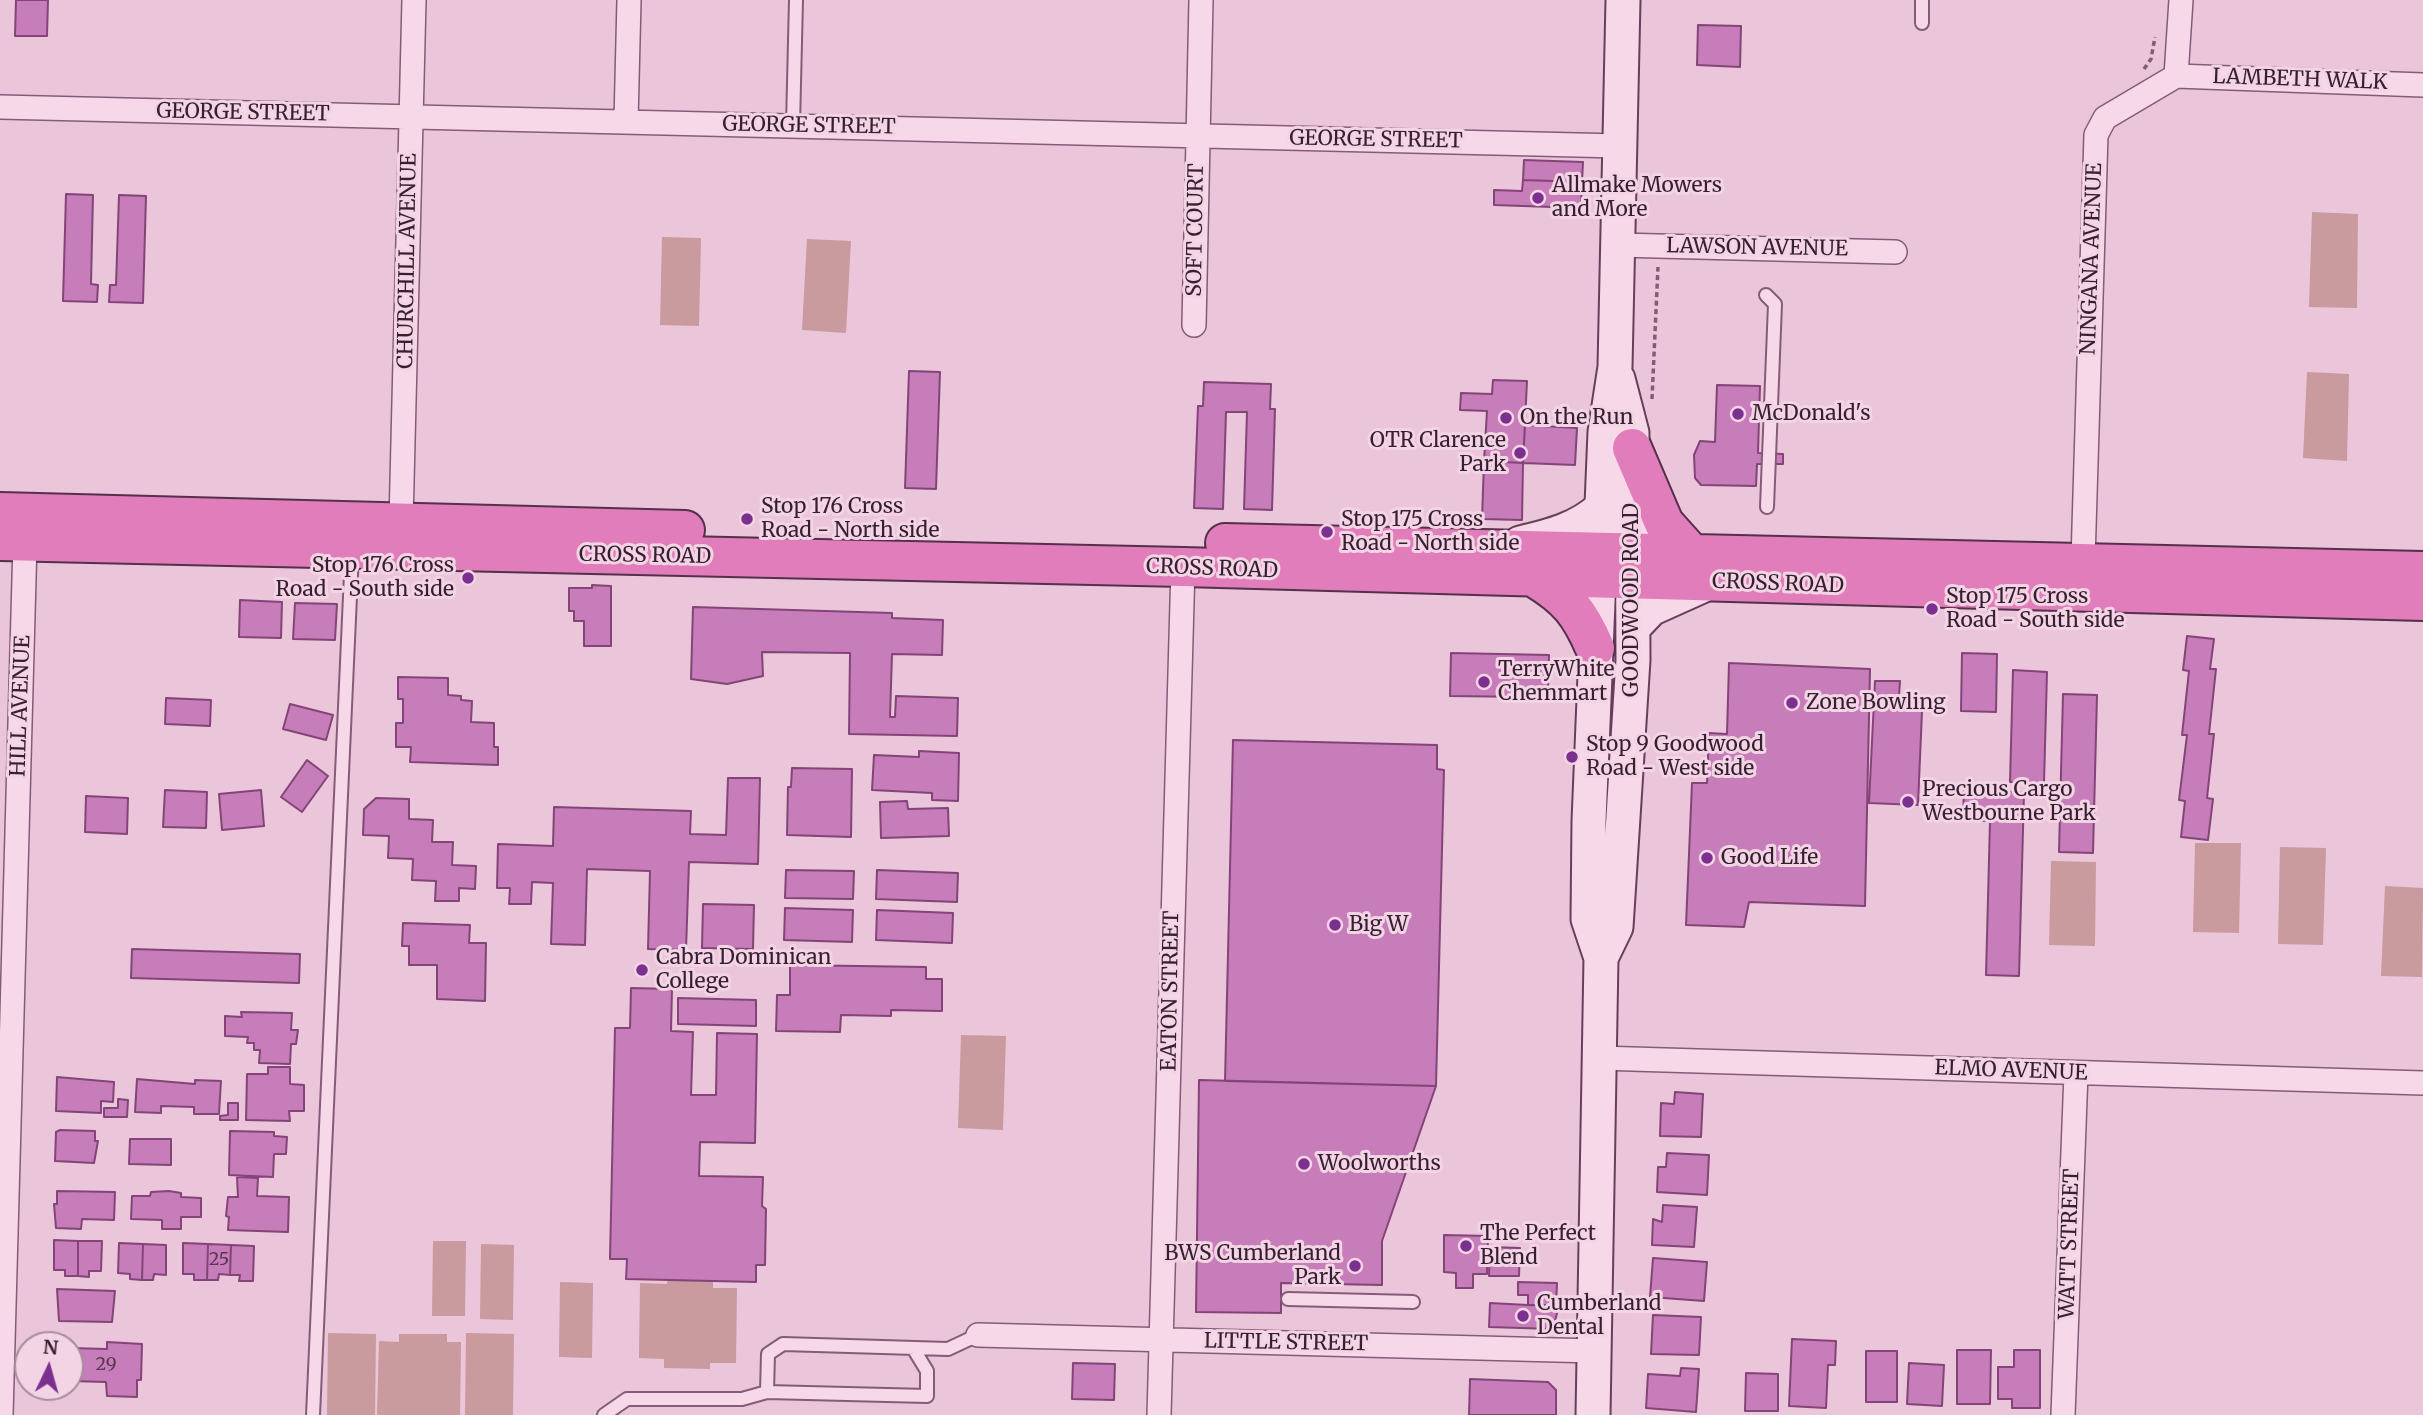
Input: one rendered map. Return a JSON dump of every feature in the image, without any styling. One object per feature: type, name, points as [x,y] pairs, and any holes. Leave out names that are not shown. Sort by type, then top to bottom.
[{"type":"highway","points":[[1632,448],[1664,523],[1701,567]]},
{"type":"highway","name":"CROSS ROAD","points":[[13,527],[1184,555],[1535,578],[1616,565]]},
{"type":"highway","name":"CROSS ROAD","points":[[13,527],[352,549],[400,536]]},
{"type":"highway","name":"CROSS ROAD","points":[[1184,555],[1498,549],[1616,565],[2083,576],[2423,571]]},
{"type":"highway","name":"CROSS ROAD","points":[[2083,576],[2423,601]]},
{"type":"highway","points":[[1535,578],[1552,588],[1577,611],[1595,648]]},
{"type":"main road","name":"GOODWOOD ROAD","points":[[1601,958],[1616,927],[1624,783],[1632,699],[1633,628],[1602,508],[1605,432],[1615,367],[1623,0]]},
{"type":"main road","name":"GOODWOOD ROAD","points":[[1593,1415],[1601,958],[1588,919],[1595,648],[1616,565],[1632,448],[1632,433],[1615,367]]},
{"type":"main road","points":[[1498,549],[1557,534],[1587,520],[1602,508]]},
{"type":"main road","points":[[1633,628],[1651,609],[1701,567]]},
{"type":"street","name":"CHURCHILL AVENUE","points":[[400,536],[414,0]]},
{"type":"street","points":[[626,121],[629,0]]},
{"type":"street","name":"SOFT COURT","points":[[1194,325],[1201,0]]},
{"type":"street","points":[[2176,75],[2181,0]]},
{"type":"street","name":"LAMBETH WALK","points":[[2176,75],[2423,85]]},
{"type":"street","name":"NINGANA AVENUE","points":[[2083,576],[2096,135],[2105,118],[2176,75]]},
{"type":"street","name":"GEORGE STREET","points":[[0,107],[1619,146]]},
{"type":"street","name":"LAWSON AVENUE","points":[[1618,245],[1895,252]]},
{"type":"street","name":"HILL AVENUE","points":[[1,1415],[13,527]]},
{"type":"street","name":"EATON STREET","points":[[1160,1415],[1184,555]]},
{"type":"street","name":"ELMO AVENUE","points":[[1599,1058],[2423,1083]]},
{"type":"street","name":"WATT STREET","points":[[2063,1415],[2076,1073]]},
{"type":"street","name":"LITTLE STREET","points":[[978,1335],[1595,1351]]},
{"type":"lane","points":[[793,125],[796,0]]},
{"type":"lane","points":[[1922,0],[1922,23]]},
{"type":"lane","points":[[2174,0],[2181,0]]},
{"type":"lane","points":[[1766,295],[1775,304],[1767,507]]},
{"type":"lane","points":[[313,1415],[352,549]]},
{"type":"lane","points":[[1288,1299],[1413,1302]]},
{"type":"lane","points":[[767,1392],[768,1354],[783,1344],[948,1349],[978,1335]]},
{"type":"lane","points":[[604,1415],[627,1399],[742,1399],[767,1392],[927,1396],[928,1371],[913,1348]]},
{"type":"path","points":[[2138,77],[2151,59],[2156,32]]},
{"type":"path","points":[[1652,409],[1659,260]]},
{"type":"shaded area","points":[[2312,212],[2358,214],[2357,308],[2309,307]]},
{"type":"shaded area","points":[[662,237],[701,238],[699,326],[660,325]]},
{"type":"shaded area","points":[[807,239],[851,241],[846,333],[802,330]]},
{"type":"shaded area","points":[[2307,372],[2349,374],[2347,461],[2303,458]]},
{"type":"shaded area","points":[[2195,843],[2241,843],[2239,933],[2193,932]]},
{"type":"shaded area","points":[[2280,847],[2326,848],[2323,945],[2278,944]]},
{"type":"shaded area","points":[[2051,861],[2096,862],[2095,946],[2049,945]]},
{"type":"shaded area","points":[[2385,886],[2423,888],[2422,977],[2381,976]]},
{"type":"shaded area","points":[[961,1035],[1006,1036],[1003,1130],[958,1128]]},
{"type":"shaded area","points":[[433,1241],[466,1241],[465,1316],[432,1316]]},
{"type":"shaded area","points":[[481,1244],[514,1245],[513,1320],[480,1319]]},
{"type":"shaded area","points":[[667,1276],[713,1278],[713,1288],[737,1288],[736,1363],[710,1363],[710,1369],[664,1368],[664,1359],[639,1358],[640,1283],[667,1284]]},
{"type":"shaded area","points":[[560,1282],[593,1283],[592,1358],[559,1357]]},
{"type":"shaded area","points":[[328,1333],[376,1334],[375,1415],[327,1415]]},
{"type":"shaded area","points":[[466,1333],[514,1334],[513,1415],[465,1415]]},
{"type":"shaded area","points":[[399,1334],[447,1334],[447,1342],[461,1342],[460,1415],[377,1415],[379,1341],[399,1342]]},
{"type":"building","points":[[16,0],[48,0],[47,36],[15,36]]},
{"type":"building","points":[[1698,25],[1741,26],[1740,67],[1697,65]]},
{"type":"building","points":[[1524,160],[1583,162],[1582,182],[1523,180]]},
{"type":"building","name":"Allmake Mowers and More","points":[[1523,180],[1582,182],[1581,208],[1494,205],[1494,190],[1522,191]]},
{"type":"building","points":[[66,194],[93,195],[91,284],[98,285],[97,302],[63,301]]},
{"type":"building","points":[[119,195],[146,196],[143,303],[109,302],[110,285],[116,285]]},
{"type":"building","points":[[909,371],[940,372],[936,489],[905,488]]},
{"type":"building","name":"On the Run","points":[[1493,380],[1527,381],[1523,463],[1484,461],[1487,411],[1460,410],[1461,393],[1492,394]]},
{"type":"building","points":[[1204,382],[1271,384],[1270,409],[1275,409],[1272,510],[1244,509],[1247,412],[1226,412],[1223,509],[1194,508],[1198,406],[1203,406]]},
{"type":"building","name":"McDonald's","points":[[1717,385],[1760,386],[1758,453],[1783,454],[1783,464],[1757,464],[1756,486],[1701,485],[1695,478],[1694,455],[1700,441],[1715,442]]},
{"type":"building","points":[[1525,425],[1577,428],[1575,465],[1523,463]]},
{"type":"building","points":[[1484,461],[1523,463],[1522,520],[1482,519]]},
{"type":"building","points":[[592,585],[611,586],[611,646],[584,646],[584,621],[574,621],[574,611],[569,611],[569,588],[592,588]]},
{"type":"building","points":[[240,600],[282,602],[281,638],[239,637]]},
{"type":"building","points":[[295,603],[337,604],[335,640],[293,639]]},
{"type":"building","points":[[693,607],[892,613],[892,618],[943,620],[942,655],[892,654],[890,717],[895,717],[896,696],[958,698],[957,736],[849,734],[850,653],[762,652],[763,676],[727,684],[691,679]]},
{"type":"building","points":[[2187,636],[2214,639],[2210,669],[2216,669],[2209,734],[2214,734],[2207,798],[2213,799],[2208,840],[2181,837],[2185,801],[2179,800],[2187,735],[2182,735],[2189,671],[2183,670]]},
{"type":"building","points":[[1451,653],[1549,655],[1548,689],[1529,689],[1529,697],[1450,696]]},
{"type":"building","points":[[1962,653],[1997,654],[1996,712],[1961,711]]},
{"type":"building","points":[[1729,663],[1870,669],[1865,906],[1749,902],[1744,927],[1686,925],[1692,783],[1707,783],[1709,733],[1727,734]]},
{"type":"building","points":[[2013,670],[2047,672],[2044,783],[2010,782]]},
{"type":"building","points":[[398,677],[448,678],[448,695],[461,696],[461,700],[472,701],[471,722],[494,723],[494,747],[498,747],[498,765],[410,762],[411,747],[396,747],[396,723],[403,723],[403,699],[398,699]]},
{"type":"building","points":[[1875,681],[1900,681],[1898,710],[1922,711],[1918,805],[1869,803]]},
{"type":"building","points":[[2063,694],[2097,695],[2093,853],[2059,852]]},
{"type":"building","points":[[166,698],[211,700],[210,726],[165,724]]},
{"type":"building","points":[[290,704],[333,715],[326,740],[283,729]]},
{"type":"building","name":"Big W","points":[[1233,740],[1437,745],[1437,769],[1444,770],[1436,1086],[1225,1081]]},
{"type":"building","points":[[919,751],[959,753],[958,801],[932,800],[932,793],[872,790],[874,755],[919,757]]},
{"type":"building","points":[[307,760],[328,776],[302,812],[281,797]]},
{"type":"building","points":[[792,768],[852,769],[851,837],[787,835],[788,787],[791,787]]},
{"type":"building","points":[[728,778],[760,778],[758,864],[689,862],[686,950],[648,949],[650,871],[587,869],[585,945],[551,944],[553,883],[532,882],[531,904],[509,904],[510,888],[497,888],[498,844],[553,846],[554,807],[691,811],[690,834],[726,835]]},
{"type":"building","points":[[1964,787],[2024,793],[2019,976],[1986,975],[1990,821],[1963,820]]},
{"type":"building","points":[[165,790],[207,792],[206,828],[163,827]]},
{"type":"building","points":[[261,790],[264,826],[222,830],[219,794]]},
{"type":"building","points":[[86,796],[128,798],[127,834],[85,832]]},
{"type":"building","points":[[376,798],[409,799],[409,819],[433,820],[432,842],[453,842],[452,865],[476,866],[475,889],[459,888],[459,901],[435,901],[436,881],[412,880],[413,859],[388,858],[389,836],[363,835],[364,809]]},
{"type":"building","points":[[907,801],[908,809],[948,808],[949,836],[881,838],[880,802]]},
{"type":"building","points":[[786,870],[854,871],[853,899],[785,898]]},
{"type":"building","points":[[877,870],[958,873],[957,902],[876,899]]},
{"type":"building","points":[[703,904],[754,905],[753,949],[702,948]]},
{"type":"building","points":[[785,908],[853,910],[852,942],[784,940]]},
{"type":"building","points":[[877,910],[953,913],[952,943],[876,940]]},
{"type":"building","points":[[403,923],[470,925],[469,943],[486,943],[485,1001],[437,999],[437,965],[409,965],[409,946],[402,946]]},
{"type":"building","points":[[132,949],[300,954],[299,983],[131,978]]},
{"type":"building","points":[[790,965],[926,967],[926,979],[942,979],[942,1011],[891,1010],[891,1016],[841,1015],[840,1032],[776,1031],[777,995],[790,995]]},
{"type":"building","points":[[631,988],[672,989],[671,1031],[693,1032],[691,1095],[716,1095],[717,1033],[757,1034],[755,1143],[700,1142],[699,1176],[763,1177],[762,1206],[766,1209],[765,1265],[756,1265],[756,1282],[626,1279],[627,1259],[610,1259],[615,1028],[630,1028]]},
{"type":"building","points":[[678,998],[756,1000],[756,1026],[678,1024]]},
{"type":"building","points":[[241,1012],[292,1013],[291,1030],[298,1030],[296,1044],[291,1044],[290,1064],[259,1063],[260,1050],[254,1050],[254,1043],[247,1043],[248,1037],[225,1036],[225,1016],[242,1017]]},
{"type":"building","points":[[268,1067],[290,1067],[290,1084],[304,1085],[304,1111],[289,1111],[290,1121],[246,1120],[247,1074],[268,1074]]},
{"type":"building","points":[[57,1077],[114,1082],[113,1102],[101,1101],[101,1113],[56,1111]]},
{"type":"building","points":[[137,1079],[195,1084],[195,1080],[221,1081],[219,1114],[194,1114],[194,1107],[161,1106],[161,1113],[135,1112]]},
{"type":"building","name":"Woolworths","points":[[1199,1080],[1436,1086],[1382,1241],[1382,1285],[1281,1283],[1281,1313],[1196,1312]]},
{"type":"building","points":[[1675,1092],[1703,1094],[1701,1137],[1660,1136],[1661,1103],[1674,1104]]},
{"type":"building","points":[[118,1099],[128,1100],[127,1117],[104,1117],[104,1108],[118,1108]]},
{"type":"building","points":[[228,1103],[238,1103],[238,1120],[220,1120],[220,1116],[228,1115]]},
{"type":"building","points":[[95,1131],[95,1141],[98,1141],[94,1163],[55,1161],[56,1132]]},
{"type":"building","points":[[230,1131],[274,1132],[274,1136],[287,1137],[286,1154],[274,1154],[273,1177],[229,1175]]},
{"type":"building","points":[[130,1139],[171,1139],[171,1165],[129,1164]]},
{"type":"building","points":[[1667,1153],[1709,1155],[1707,1195],[1657,1192],[1658,1167],[1666,1167]]},
{"type":"building","points":[[237,1177],[258,1178],[257,1196],[289,1197],[288,1232],[228,1230],[228,1197],[238,1197]]},
{"type":"building","points":[[57,1191],[115,1192],[114,1220],[82,1219],[81,1229],[56,1228],[54,1204],[57,1204]]},
{"type":"building","points":[[151,1192],[181,1193],[181,1197],[201,1198],[201,1217],[181,1217],[181,1229],[162,1229],[162,1220],[131,1219],[132,1196],[150,1196]]},
{"type":"building","points":[[1663,1205],[1697,1207],[1694,1247],[1652,1245],[1653,1219],[1662,1222]]},
{"type":"building","points":[[1444,1235],[1488,1236],[1487,1274],[1473,1274],[1473,1288],[1456,1288],[1456,1273],[1444,1272]]},
{"type":"building","points":[[54,1240],[78,1241],[78,1276],[65,1276],[65,1270],[54,1270]]},
{"type":"building","points":[[78,1241],[102,1241],[101,1271],[89,1271],[89,1277],[78,1276]]},
{"type":"building","points":[[119,1243],[143,1244],[142,1280],[130,1279],[130,1274],[118,1273]]},
{"type":"building","points":[[183,1243],[208,1244],[207,1280],[194,1280],[194,1274],[183,1274]]},
{"type":"building","points":[[143,1244],[166,1245],[166,1275],[154,1274],[153,1280],[142,1280]]},
{"type":"building","points":[[208,1244],[231,1245],[230,1275],[219,1274],[218,1280],[207,1280]]},
{"type":"building","points":[[231,1245],[254,1246],[253,1281],[239,1281],[240,1275],[230,1275]]},
{"type":"building","points":[[1490,1247],[1520,1248],[1519,1276],[1489,1276]]},
{"type":"building","points":[[1653,1258],[1707,1262],[1704,1301],[1650,1297]]},
{"type":"building","points":[[1518,1282],[1557,1283],[1556,1306],[1528,1305],[1528,1295],[1518,1295]]},
{"type":"building","points":[[57,1289],[115,1291],[112,1322],[59,1321]]},
{"type":"building","name":"Cumberland Dental","points":[[1490,1303],[1559,1305],[1553,1329],[1489,1327]]},
{"type":"building","points":[[1653,1315],[1701,1317],[1699,1355],[1651,1354]]},
{"type":"building","points":[[1792,1339],[1836,1341],[1835,1365],[1828,1365],[1826,1408],[1789,1406]]},
{"type":"building","points":[[107,1342],[142,1344],[141,1380],[137,1380],[137,1397],[107,1396],[106,1382],[84,1381],[84,1348],[107,1349]]},
{"type":"building","points":[[1957,1350],[1991,1350],[1990,1404],[1957,1404]]},
{"type":"building","points":[[2014,1350],[2040,1350],[2040,1408],[2012,1408],[2012,1399],[1998,1399],[1998,1367],[2014,1367]]},
{"type":"building","points":[[1866,1351],[1897,1351],[1897,1402],[1866,1402]]},
{"type":"building","points":[[1073,1363],[1115,1364],[1114,1400],[1072,1399]]},
{"type":"building","points":[[1909,1363],[1944,1365],[1942,1406],[1907,1404]]},
{"type":"building","points":[[1681,1368],[1699,1369],[1696,1412],[1646,1408],[1648,1374],[1680,1376]]},
{"type":"building","points":[[1746,1373],[1778,1374],[1778,1411],[1745,1411]]},
{"type":"building","points":[[1470,1379],[1548,1382],[1556,1390],[1556,1415],[1469,1415]]},
{"type":"place","name":"Allmake Mowers and More","points":[[1538,198]]},
{"type":"place","name":"McDonald's","points":[[1738,414]]},
{"type":"place","name":"On the Run","points":[[1506,418]]},
{"type":"place","name":"OTR Clarence Park","points":[[1520,453]]},
{"type":"place","name":"Stop 176 Cross Road - North side","points":[[747,519]]},
{"type":"place","name":"Stop 175 Cross Road - North side","points":[[1327,532]]},
{"type":"place","name":"Stop 176 Cross Road - South side","points":[[468,578]]},
{"type":"place","name":"Stop 175 Cross Road - South side","points":[[1932,609]]},
{"type":"place","name":"TerryWhite Chemmart","points":[[1484,682]]},
{"type":"place","name":"Zone Bowling","points":[[1792,703]]},
{"type":"place","name":"Stop 9 Goodwood Road - West side","points":[[1572,757]]},
{"type":"place","name":"Precious Cargo Westbourne Park","points":[[1908,802]]},
{"type":"place","name":"Good Life","points":[[1707,858]]},
{"type":"place","name":"Big W","points":[[1335,925]]},
{"type":"place","name":"Cabra Dominican College","points":[[642,970]]},
{"type":"place","name":"Woolworths","points":[[1304,1164]]},
{"type":"place","name":"The Perfect Blend","points":[[1466,1246]]},
{"type":"place","name":"BWS Cumberland Park","points":[[1355,1266]]},
{"type":"place","name":"Cumberland Dental","points":[[1523,1316]]}]
